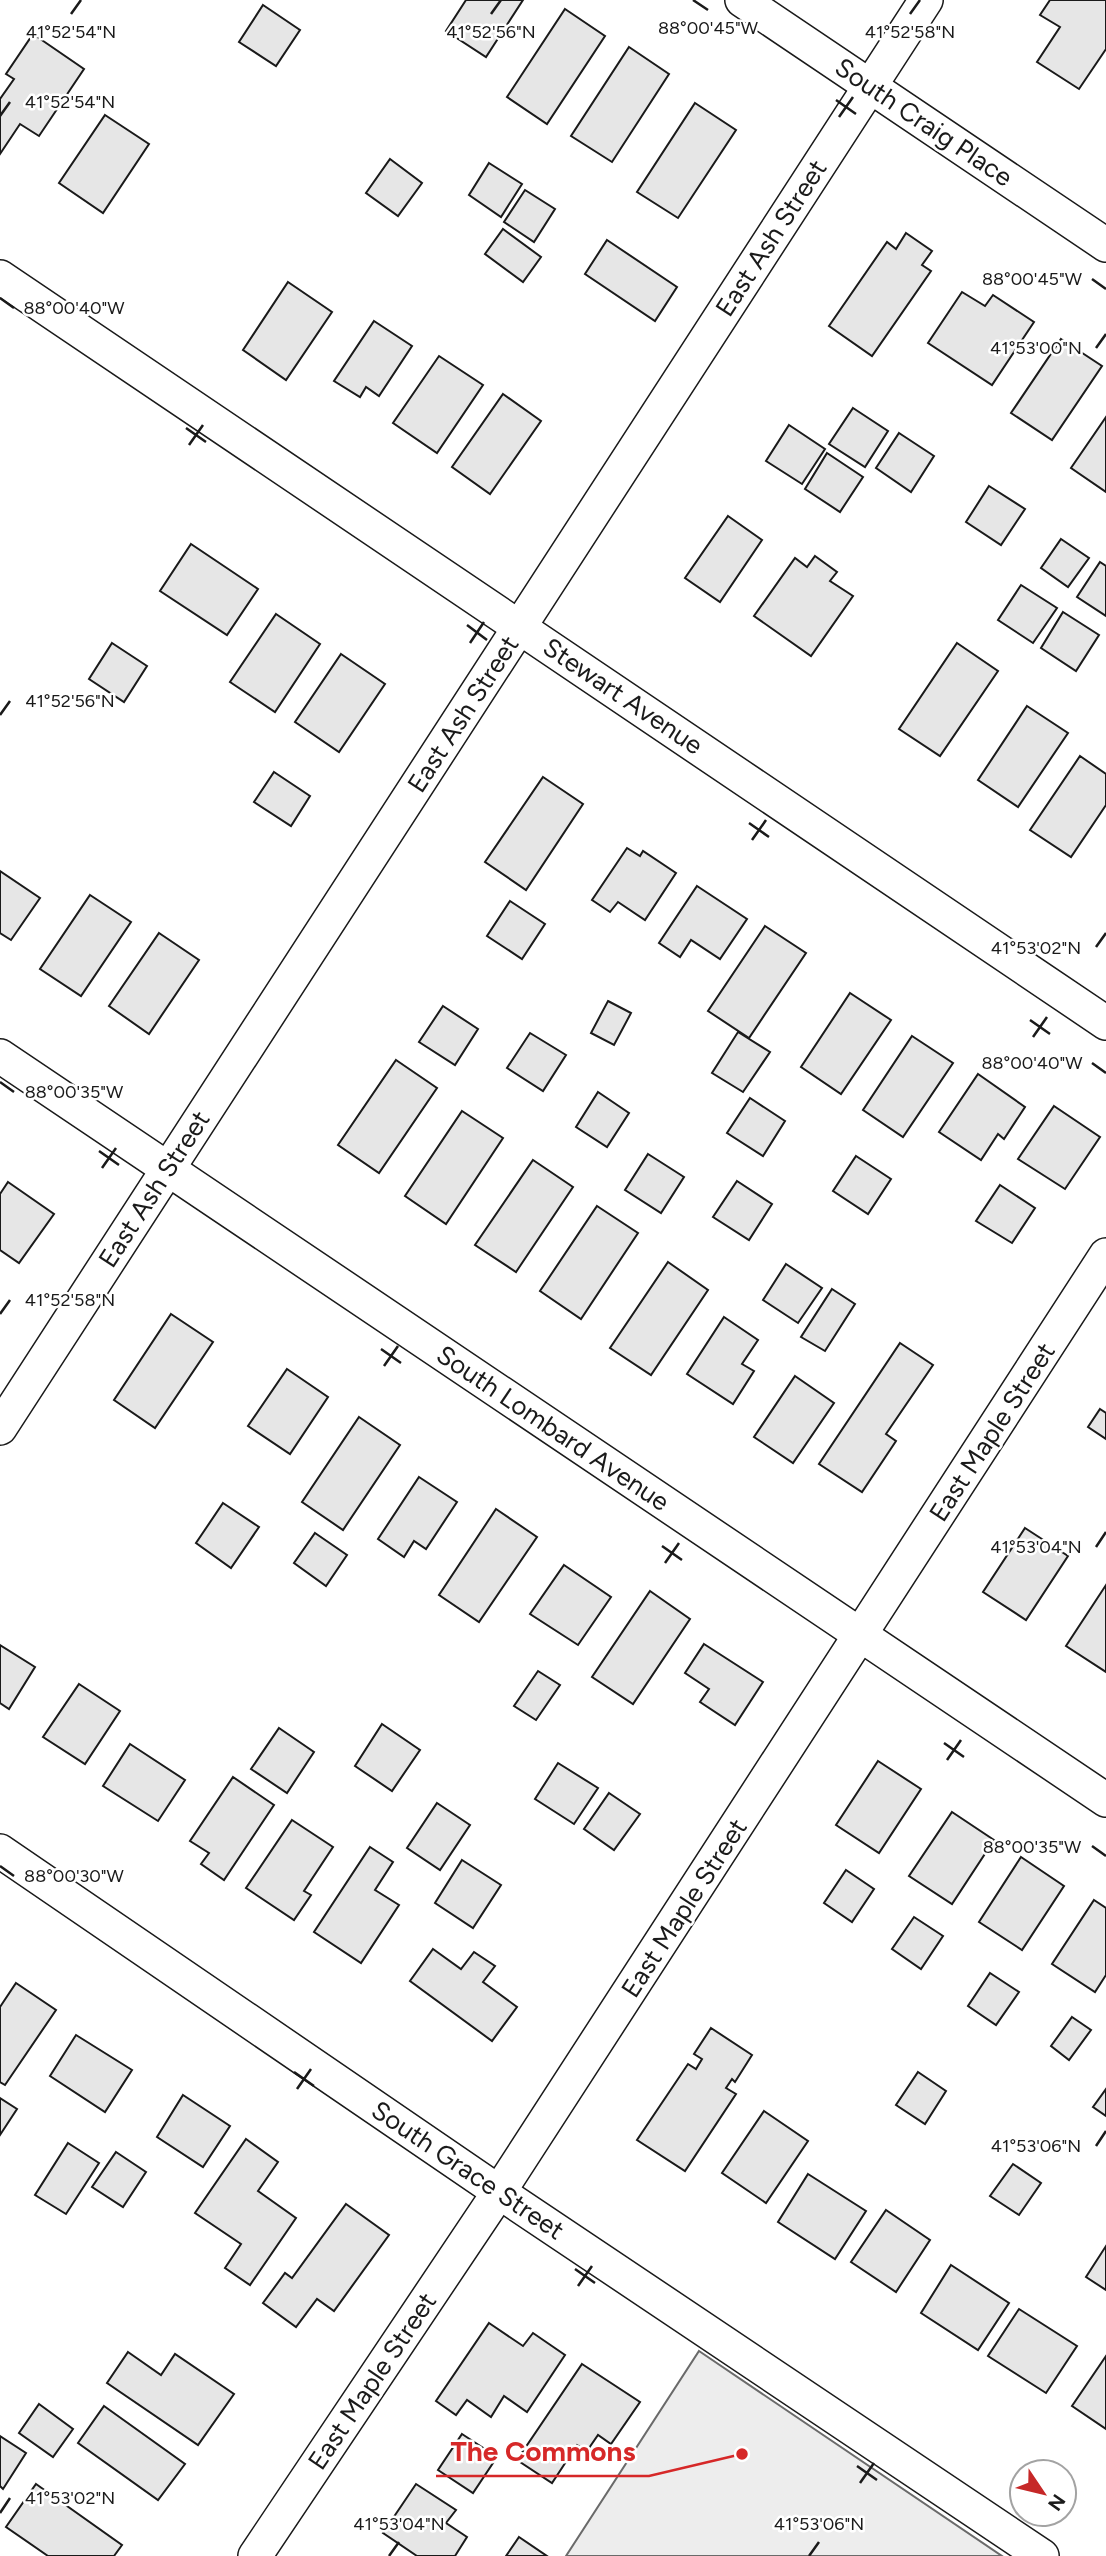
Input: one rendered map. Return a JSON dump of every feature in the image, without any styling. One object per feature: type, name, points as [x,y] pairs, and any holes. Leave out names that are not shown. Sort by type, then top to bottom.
[{"type":"street","name":"South Craig Place","points":[[742,0],[1106,246]]},
{"type":"street","name":"East Ash Street","points":[[0,1427],[926,0]]},
{"type":"street","name":"Stewart Avenue","points":[[0,277],[1106,1023]]},
{"type":"street","name":"South Lombard Avenue","points":[[0,1055],[1106,1800]]},
{"type":"street","name":"East Maple Street","points":[[255,2556],[499,2192],[1106,1255]]},
{"type":"street","name":"South Grace Street","points":[[0,1851],[499,2192],[1042,2556]]},
{"type":"shaded area","points":[[699,2351],[1002,2556],[566,2556]]},
{"type":"building","points":[[466,0],[523,0],[486,57],[446,31]]},
{"type":"building","points":[[1050,0],[1106,0],[1106,49],[1079,89],[1037,62],[1060,27],[1040,15]]},
{"type":"building","points":[[263,5],[300,30],[276,66],[239,42]]},
{"type":"building","points":[[565,9],[605,36],[547,124],[507,97]]},
{"type":"building","points":[[33,34],[84,69],[39,136],[20,124],[0,154],[0,99],[14,79],[6,74]]},
{"type":"building","points":[[629,47],[669,74],[612,162],[571,136]]},
{"type":"building","points":[[695,103],[736,130],[678,218],[637,192]]},
{"type":"building","points":[[105,115],[149,144],[103,213],[59,183]]},
{"type":"building","points":[[390,159],[422,183],[398,216],[366,193]]},
{"type":"building","points":[[489,163],[522,184],[501,217],[469,195]]},
{"type":"building","points":[[525,190],[555,209],[534,242],[504,222]]},
{"type":"building","points":[[503,229],[541,257],[523,282],[485,254]]},
{"type":"building","points":[[906,233],[932,251],[922,265],[931,271],[872,356],[829,326],[887,242],[896,249]]},
{"type":"building","points":[[607,240],[677,287],[655,321],[585,274]]},
{"type":"building","points":[[288,282],[332,312],[286,380],[243,350]]},
{"type":"building","points":[[962,292],[985,306],[993,295],[1034,322],[992,385],[928,343]]},
{"type":"building","points":[[374,321],[412,346],[379,396],[366,387],[360,397],[334,381]]},
{"type":"building","points":[[1061,339],[1102,366],[1052,440],[1011,413]]},
{"type":"building","points":[[439,356],[483,385],[437,453],[393,423]]},
{"type":"building","points":[[503,394],[541,421],[490,494],[452,467]]},
{"type":"building","points":[[853,408],[888,431],[865,467],[829,444]]},
{"type":"building","points":[[1106,417],[1106,492],[1071,468]]},
{"type":"building","points":[[789,425],[825,449],[802,484],[766,461]]},
{"type":"building","points":[[899,433],[934,456],[911,492],[876,468]]},
{"type":"building","points":[[827,453],[863,477],[840,512],[805,489]]},
{"type":"building","points":[[989,486],[1025,509],[1001,545],[966,522]]},
{"type":"building","points":[[728,516],[762,540],[720,602],[685,578]]},
{"type":"building","points":[[1061,539],[1089,558],[1068,587],[1041,568]]},
{"type":"building","points":[[191,544],[258,589],[227,635],[160,591]]},
{"type":"building","points":[[815,556],[837,572],[830,581],[853,596],[811,656],[754,616],[795,558],[807,567]]},
{"type":"building","points":[[1100,562],[1106,566],[1106,616],[1077,597]]},
{"type":"building","points":[[1021,585],[1057,608],[1033,643],[998,620]]},
{"type":"building","points":[[1063,612],[1099,635],[1076,671],[1041,648]]},
{"type":"building","points":[[276,614],[320,644],[275,712],[230,682]]},
{"type":"building","points":[[112,643],[147,666],[124,702],[89,679]]},
{"type":"building","points":[[957,643],[998,671],[940,756],[899,729]]},
{"type":"building","points":[[341,654],[385,684],[339,752],[295,722]]},
{"type":"building","points":[[1027,706],[1068,733],[1018,807],[978,780]]},
{"type":"building","points":[[1080,756],[1106,774],[1106,805],[1071,857],[1030,830]]},
{"type":"building","points":[[274,772],[310,796],[291,826],[254,802]]},
{"type":"building","points":[[543,777],[583,804],[526,890],[485,862]]},
{"type":"building","points":[[627,848],[640,856],[643,851],[676,873],[645,920],[618,902],[610,912],[592,900]]},
{"type":"building","points":[[0,871],[40,898],[11,940],[0,933]]},
{"type":"building","points":[[697,886],[747,919],[720,959],[691,940],[680,957],[659,943]]},
{"type":"building","points":[[90,895],[131,922],[81,996],[40,969]]},
{"type":"building","points":[[510,901],[545,924],[522,959],[487,936]]},
{"type":"building","points":[[765,926],[806,953],[749,1038],[708,1011]]},
{"type":"building","points":[[159,933],[199,960],[149,1034],[109,1006]]},
{"type":"building","points":[[850,993],[891,1020],[841,1094],[801,1067]]},
{"type":"building","points":[[608,1001],[631,1013],[614,1045],[591,1033]]},
{"type":"building","points":[[443,1006],[478,1029],[455,1065],[419,1042]]},
{"type":"building","points":[[738,1032],[770,1052],[743,1092],[712,1073]]},
{"type":"building","points":[[530,1033],[566,1055],[543,1091],[507,1068]]},
{"type":"building","points":[[912,1036],[953,1063],[903,1137],[863,1110]]},
{"type":"building","points":[[396,1060],[437,1088],[379,1173],[338,1145]]},
{"type":"building","points":[[978,1074],[1025,1107],[1004,1139],[998,1134],[981,1160],[939,1132]]},
{"type":"building","points":[[598,1092],[629,1113],[607,1147],[576,1127]]},
{"type":"building","points":[[750,1098],[785,1121],[763,1156],[727,1133]]},
{"type":"building","points":[[1054,1106],[1100,1137],[1065,1189],[1018,1159]]},
{"type":"building","points":[[462,1111],[503,1138],[446,1224],[405,1196]]},
{"type":"building","points":[[648,1154],[684,1177],[661,1213],[625,1190]]},
{"type":"building","points":[[856,1156],[891,1179],[868,1214],[833,1191]]},
{"type":"building","points":[[533,1160],[573,1187],[516,1272],[475,1245]]},
{"type":"building","points":[[737,1181],[772,1204],[749,1240],[713,1217]]},
{"type":"building","points":[[8,1182],[54,1214],[19,1263],[0,1250],[0,1194]]},
{"type":"building","points":[[1000,1185],[1035,1208],[1012,1243],[976,1221]]},
{"type":"building","points":[[597,1206],[638,1233],[581,1319],[540,1291]]},
{"type":"building","points":[[668,1262],[708,1290],[651,1375],[610,1348]]},
{"type":"building","points":[[786,1264],[822,1288],[798,1323],[763,1300]]},
{"type":"building","points":[[832,1289],[855,1304],[825,1351],[801,1337]]},
{"type":"building","points":[[171,1314],[213,1342],[155,1428],[114,1400]]},
{"type":"building","points":[[724,1317],[758,1340],[742,1364],[754,1371],[733,1404],[687,1374]]},
{"type":"building","points":[[900,1343],[933,1365],[886,1434],[896,1441],[862,1492],[819,1464]]},
{"type":"building","points":[[287,1369],[328,1397],[290,1454],[248,1426]]},
{"type":"building","points":[[795,1376],[834,1403],[793,1463],[754,1437]]},
{"type":"building","points":[[1100,1409],[1106,1413],[1106,1439],[1088,1427]]},
{"type":"building","points":[[359,1417],[400,1445],[343,1530],[302,1502]]},
{"type":"building","points":[[419,1477],[457,1502],[426,1549],[414,1541],[404,1557],[378,1539]]},
{"type":"building","points":[[223,1503],[259,1527],[231,1568],[196,1543]]},
{"type":"building","points":[[496,1509],[537,1537],[479,1622],[439,1595]]},
{"type":"building","points":[[1025,1528],[1068,1556],[1026,1620],[983,1592]]},
{"type":"building","points":[[315,1533],[347,1555],[326,1586],[294,1563]]},
{"type":"building","points":[[564,1565],[611,1597],[578,1645],[530,1614]]},
{"type":"building","points":[[1106,1585],[1106,1672],[1066,1646]]},
{"type":"building","points":[[650,1591],[690,1619],[633,1704],[592,1677]]},
{"type":"building","points":[[704,1644],[763,1682],[735,1725],[700,1702],[709,1689],[685,1673]]},
{"type":"building","points":[[0,1645],[35,1667],[9,1709],[0,1703]]},
{"type":"building","points":[[538,1671],[560,1685],[536,1720],[514,1706]]},
{"type":"building","points":[[79,1684],[120,1711],[85,1764],[43,1737]]},
{"type":"building","points":[[382,1724],[420,1750],[392,1791],[355,1766]]},
{"type":"building","points":[[279,1728],[314,1752],[287,1793],[251,1769]]},
{"type":"building","points":[[130,1744],[185,1780],[158,1821],[103,1786]]},
{"type":"building","points":[[878,1761],[921,1789],[879,1853],[836,1825]]},
{"type":"building","points":[[558,1763],[598,1788],[574,1824],[535,1799]]},
{"type":"building","points":[[233,1777],[274,1805],[224,1880],[201,1864],[209,1853],[190,1841]]},
{"type":"building","points":[[609,1793],[640,1814],[614,1850],[584,1829]]},
{"type":"building","points":[[437,1803],[470,1825],[440,1870],[407,1848]]},
{"type":"building","points":[[952,1812],[994,1840],[952,1904],[909,1876]]},
{"type":"building","points":[[292,1820],[333,1847],[304,1891],[311,1895],[294,1920],[246,1888]]},
{"type":"building","points":[[370,1847],[393,1862],[375,1890],[399,1905],[361,1963],[314,1932]]},
{"type":"building","points":[[1021,1857],[1064,1886],[1022,1950],[979,1922]]},
{"type":"building","points":[[462,1860],[501,1885],[473,1928],[435,1903]]},
{"type":"building","points":[[846,1870],[874,1889],[852,1922],[824,1903]]},
{"type":"building","points":[[1094,1900],[1106,1908],[1106,1975],[1095,1992],[1052,1964]]},
{"type":"building","points":[[914,1917],[943,1936],[921,1969],[892,1949]]},
{"type":"building","points":[[433,1949],[461,1969],[474,1952],[495,1966],[483,1982],[517,2007],[492,2041],[410,1981]]},
{"type":"building","points":[[990,1973],[1019,1992],[996,2025],[968,2006]]},
{"type":"building","points":[[16,1983],[56,2010],[5,2085],[0,2082],[0,2007]]},
{"type":"building","points":[[1072,2017],[1091,2030],[1069,2060],[1051,2046]]},
{"type":"building","points":[[711,2028],[752,2055],[735,2082],[732,2079],[726,2088],[736,2094],[685,2171],[637,2140],[688,2064],[696,2069],[702,2059],[694,2054]]},
{"type":"building","points":[[76,2035],[132,2070],[105,2112],[50,2076]]},
{"type":"building","points":[[918,2072],[946,2091],[925,2124],[896,2105]]},
{"type":"building","points":[[1106,2089],[1106,2116],[1093,2107]]},
{"type":"building","points":[[183,2095],[230,2126],[203,2167],[157,2137]]},
{"type":"building","points":[[0,2098],[17,2109],[0,2135]]},
{"type":"building","points":[[764,2111],[808,2141],[766,2203],[722,2173]]},
{"type":"building","points":[[246,2139],[278,2162],[258,2191],[296,2218],[250,2285],[225,2268],[241,2244],[195,2213]]},
{"type":"building","points":[[68,2143],[99,2163],[66,2214],[35,2195]]},
{"type":"building","points":[[116,2152],[146,2172],[123,2207],[92,2187]]},
{"type":"building","points":[[1013,2164],[1041,2183],[1019,2215],[990,2196]]},
{"type":"building","points":[[808,2174],[866,2211],[835,2259],[778,2222]]},
{"type":"building","points":[[346,2204],[389,2235],[334,2311],[317,2299],[296,2327],[263,2303],[285,2273],[292,2278]]},
{"type":"building","points":[[886,2210],[930,2240],[896,2292],[851,2262]]},
{"type":"building","points":[[1106,2246],[1106,2290],[1086,2277]]},
{"type":"building","points":[[951,2265],[1009,2303],[978,2350],[921,2313]]},
{"type":"building","points":[[1019,2309],[1077,2346],[1046,2393],[988,2356]]},
{"type":"building","points":[[489,2323],[523,2346],[533,2333],[565,2355],[527,2412],[504,2396],[491,2417],[467,2400],[456,2415],[436,2401]]},
{"type":"building","points":[[128,2352],[161,2375],[175,2354],[234,2394],[198,2445],[107,2383]]},
{"type":"building","points":[[1106,2356],[1106,2429],[1072,2406]]},
{"type":"building","points":[[582,2364],[640,2402],[611,2444],[598,2435],[587,2451],[577,2445],[552,2483],[517,2460]]},
{"type":"building","points":[[39,2404],[73,2429],[53,2457],[19,2433]]},
{"type":"building","points":[[104,2406],[185,2464],[158,2500],[78,2443]]},
{"type":"building","points":[[462,2434],[497,2457],[473,2493],[438,2470]]},
{"type":"building","points":[[0,2436],[26,2453],[3,2489],[0,2486]]},
{"type":"building","points":[[36,2484],[122,2545],[114,2556],[48,2556],[6,2527]]},
{"type":"building","points":[[416,2484],[456,2510],[446,2523],[467,2537],[455,2556],[417,2556],[383,2533]]},
{"type":"building","points":[[519,2537],[547,2556],[506,2556]]},
{"type":"place","name":"The Commons","points":[[742,2454]]}]
